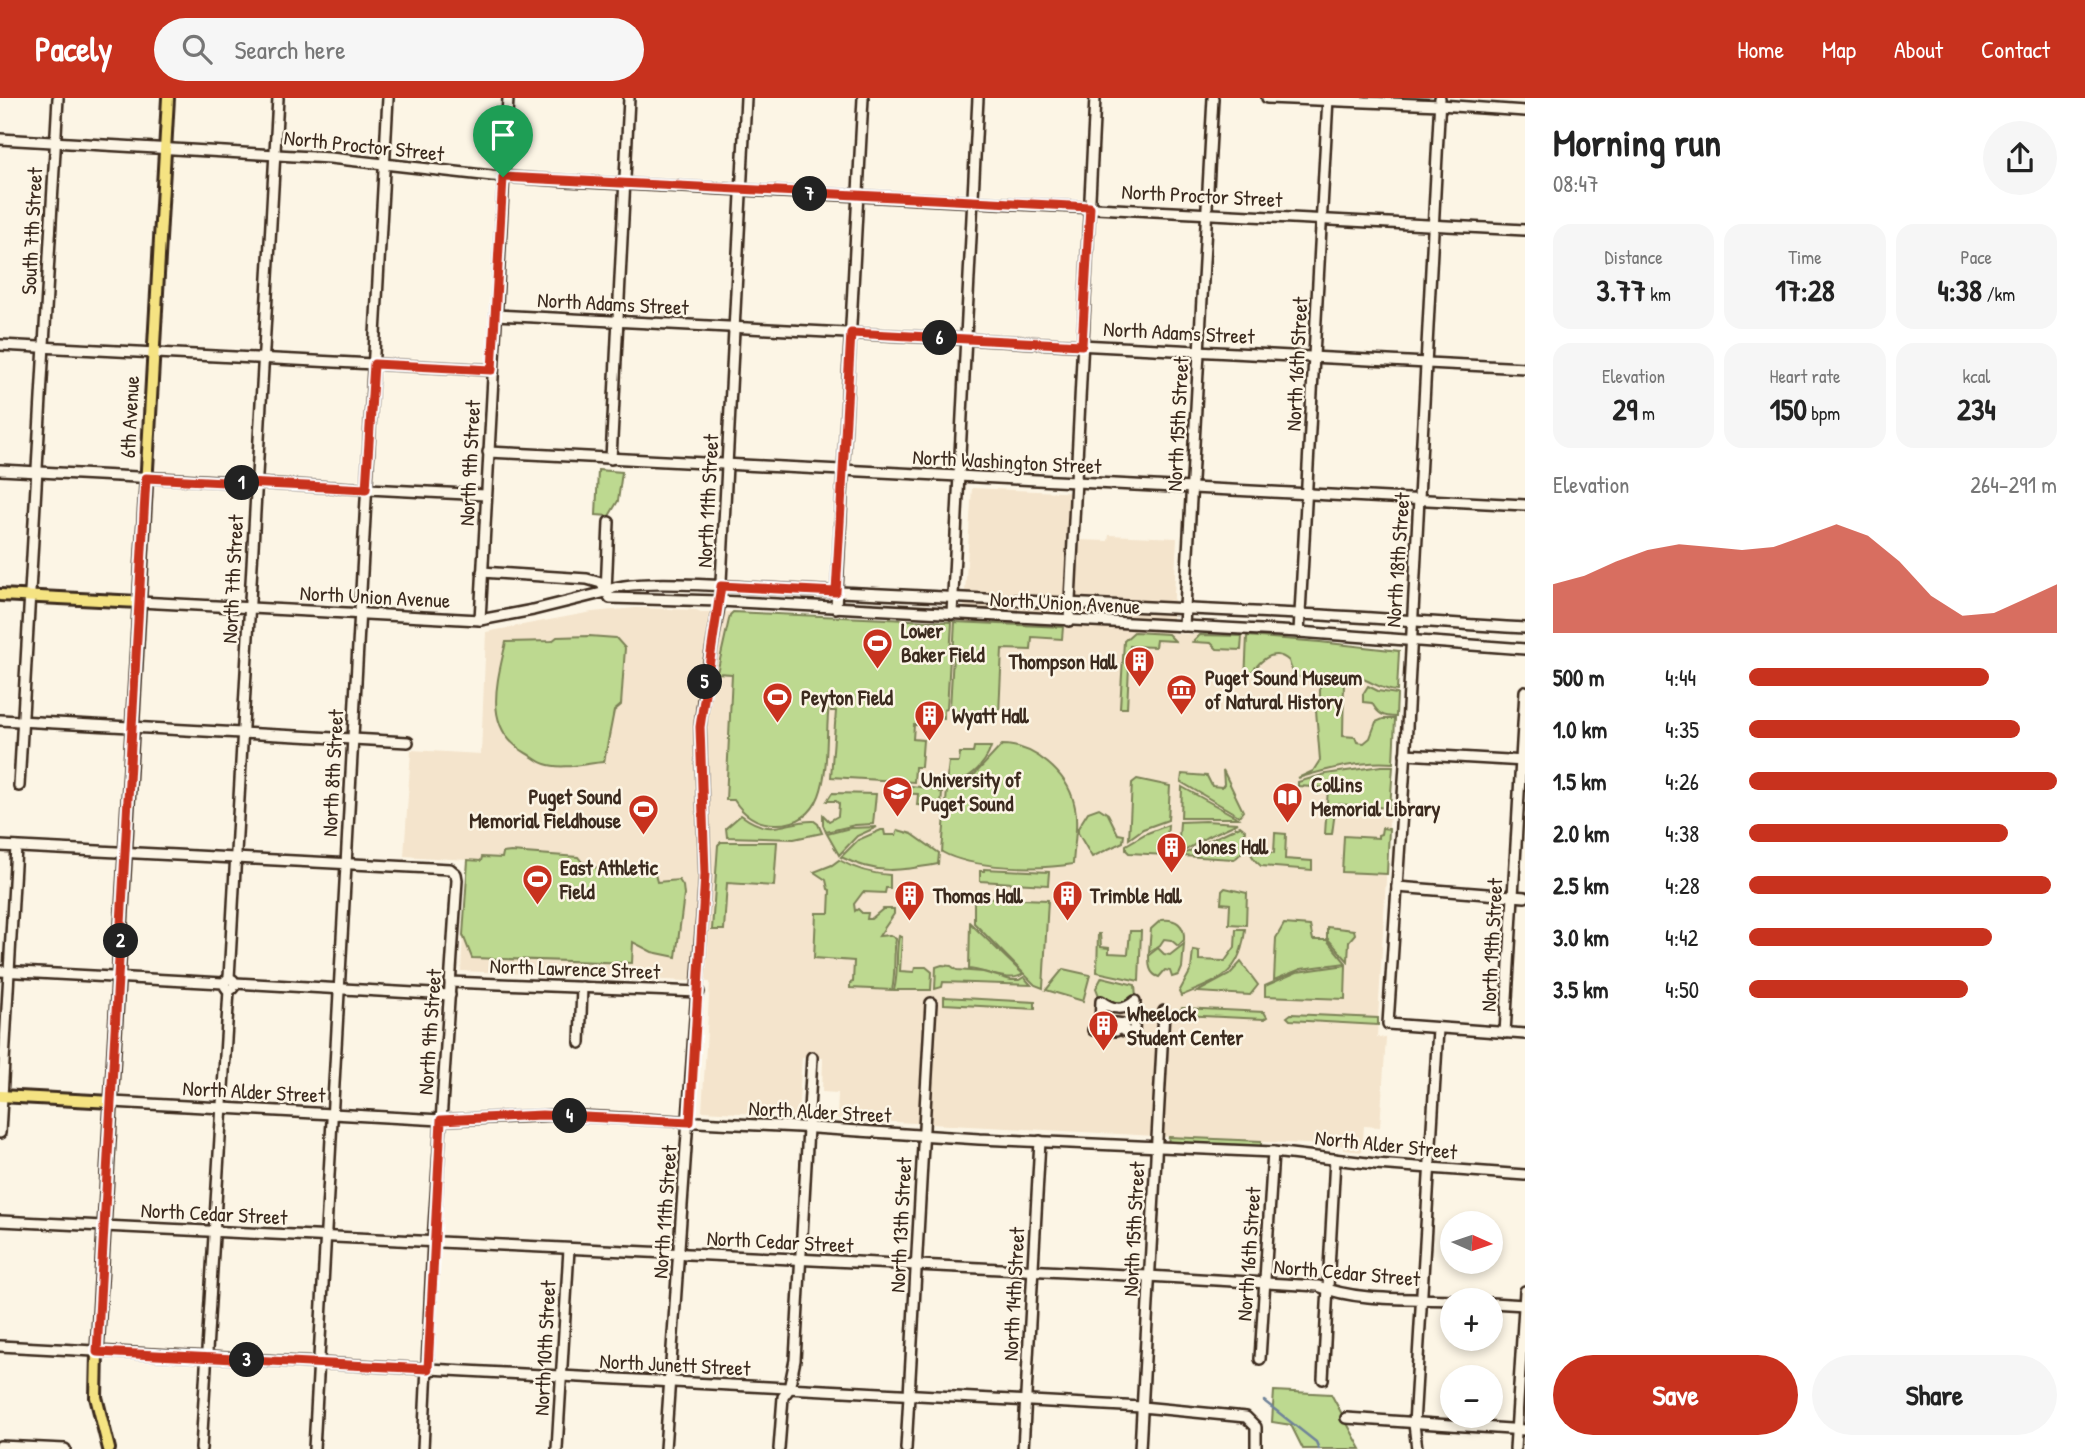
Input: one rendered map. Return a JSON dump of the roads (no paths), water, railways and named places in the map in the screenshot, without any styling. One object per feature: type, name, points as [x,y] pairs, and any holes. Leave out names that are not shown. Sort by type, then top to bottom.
[{"type":"main road","name":"6th Avenue","points":[[109,1449],[96,1397],[97,1352],[168,98]]},
{"type":"main road","points":[[0,595],[139,603]]},
{"type":"main road","points":[[1,1096],[112,1102]]},
{"type":"street","name":"South 7th Street","points":[[19,786],[58,98]]},
{"type":"street","name":"North 7th Street","points":[[201,1449],[278,98]]},
{"type":"street","name":"North 8th Street","points":[[314,1449],[388,98]]},
{"type":"street","name":"North 9th Street","points":[[480,620],[508,98]]},
{"type":"street","points":[[611,459],[629,98]]},
{"type":"street","name":"North 11th Street","points":[[665,1449],[690,1122],[705,874],[700,727],[720,601],[746,98]]},
{"type":"street","points":[[836,608],[863,98]]},
{"type":"street","points":[[952,614],[978,98]]},
{"type":"street","points":[[1069,621],[1095,98]]},
{"type":"street","name":"North 15th Street","points":[[1184,626],[1213,98]]},
{"type":"street","points":[[1267,98],[1440,101],[1525,111]]},
{"type":"street","name":"North 16th Street","points":[[1300,632],[1328,100]]},
{"type":"street","name":"North 18th Street","points":[[1438,1029],[1388,1024],[1440,101]]},
{"type":"street","name":"North Proctor Street","points":[[0,139],[274,154],[503,177],[1525,230]]},
{"type":"street","name":"North Adams Street","points":[[496,315],[1525,368]]},
{"type":"street","points":[[0,345],[492,370]]},
{"type":"street","name":"North Washington Street","points":[[488,452],[1525,505]]},
{"type":"street","points":[[0,470],[486,495]]},
{"type":"street","points":[[606,592],[609,522]]},
{"type":"street","name":"North Union Avenue","points":[[482,572],[587,579],[601,583],[610,597],[1300,632],[1525,649]]},
{"type":"street","name":"North Union Avenue","points":[[139,603],[480,620],[533,610],[630,584],[1300,614],[1525,628]]},
{"type":"street","name":"North 19th Street","points":[[1505,1033],[1525,691]]},
{"type":"street","points":[[0,720],[408,742]]},
{"type":"street","points":[[1405,754],[1523,761]]},
{"type":"street","points":[[0,846],[345,864]]},
{"type":"street","points":[[0,1133],[5,971],[16,847]]},
{"type":"street","name":"North 9th Street","points":[[345,864],[453,870],[457,880],[422,1449]]},
{"type":"street","points":[[1397,887],[1525,897]]},
{"type":"street","points":[[5,971],[450,995]]},
{"type":"street","name":"North Lawrence Street","points":[[450,982],[699,992]]},
{"type":"street","points":[[580,1043],[582,987]]},
{"type":"street","points":[[1135,1000],[1133,1032],[1124,1031],[1124,1024],[1116,1023],[1116,1031],[1100,1028],[1093,1030],[1100,1024],[1101,1001],[1118,1009],[1135,1000]]},
{"type":"street","name":"North 13th Street","points":[[906,1449],[931,1003]]},
{"type":"street","name":"North 15th Street","points":[[1140,1449],[1164,1011]]},
{"type":"street","points":[[1417,1449],[1414,1424],[1438,1029],[1525,1034]]},
{"type":"street","points":[[779,1449],[783,1397],[789,1389],[795,1360],[812,1057]]},
{"type":"street","name":"North Alder Street","points":[[112,1102],[441,1120],[542,1115],[809,1128],[1273,1152],[1430,1169],[1525,1175]]},
{"type":"street","name":"North 14th Street","points":[[1023,1449],[1040,1141]]},
{"type":"street","name":"North 16th Street","points":[[1260,1359],[1273,1152]]},
{"type":"street","points":[[1323,1380],[1335,1159]]},
{"type":"street","name":"North Cedar Street","points":[[0,1221],[1149,1276],[1318,1286],[1373,1297],[1440,1299]]},
{"type":"street","name":"North 10th Street","points":[[557,1449],[569,1249]]},
{"type":"street","points":[[1515,1449],[1521,1430],[1525,1291]]},
{"type":"street","points":[[1503,1304],[1525,1305]]},
{"type":"street","name":"North Junett Street","points":[[0,1346],[1142,1407],[1250,1419],[1256,1427],[1256,1449]]},
{"type":"street","points":[[1346,1418],[1521,1430]]},
{"type":"street","points":[[0,1446],[65,1449]]},
{"type":"waterway","points":[[1264,1401],[1316,1442],[1319,1449]]},
{"type":"place","name":"Lower Baker Field","points":[[878,670]]},
{"type":"place","name":"Thompson Hall","points":[[1140,689]]},
{"type":"place","name":"Puget Sound Museum of Natural History","points":[[1182,717]]},
{"type":"place","name":"Peyton Field","points":[[778,725]]},
{"type":"place","name":"Wyatt Hall","points":[[929,743]]},
{"type":"place","name":"University of Puget Sound","points":[[898,819]]},
{"type":"place","name":"Collins Memorial Library","points":[[1288,824]]},
{"type":"place","name":"Puget Sound Memorial Fieldhouse","points":[[644,836]]},
{"type":"place","name":"Jones Hall","points":[[1171,874]]},
{"type":"place","name":"East Athletic Field","points":[[537,907]]},
{"type":"place","name":"Thomas Hall","points":[[910,923]]},
{"type":"place","name":"Trimble Hall","points":[[1067,923]]},
{"type":"place","name":"Wheelock Student Center","points":[[1104,1053]]}]
